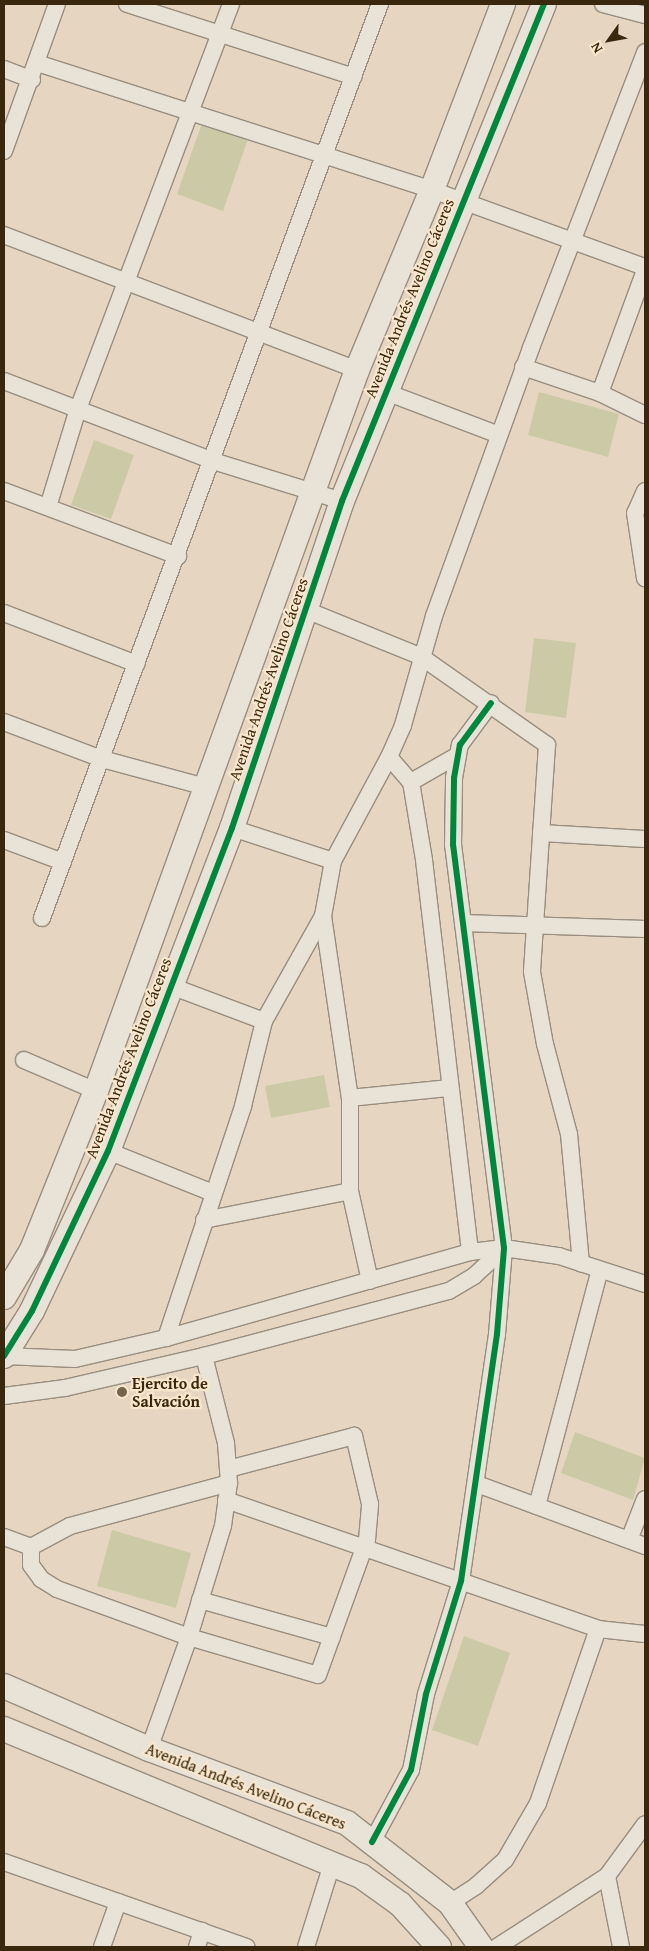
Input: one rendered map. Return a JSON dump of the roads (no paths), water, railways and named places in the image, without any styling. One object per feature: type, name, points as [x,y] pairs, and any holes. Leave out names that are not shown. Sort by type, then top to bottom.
[{"type":"street","points":[[4,151],[32,80],[56,4]]},
{"type":"street","points":[[127,4],[354,77]]},
{"type":"street","points":[[48,507],[78,409],[128,282],[231,4]]},
{"type":"street","points":[[42,918],[178,556],[258,332],[326,156],[380,4]]},
{"type":"street","name":"Avenida Andrés Avelino Cáceres","points":[[4,1297],[32,1250],[96,1092],[356,370],[432,190],[503,4]]},
{"type":"street","name":"Avenida Andrés Avelino Cáceres","points":[[4,1356],[32,1311],[108,1151],[232,828],[342,501],[544,4]]},
{"type":"street","points":[[603,4],[645,15]]},
{"type":"street","points":[[370,1281],[350,1190],[350,1098],[323,916],[333,861],[389,757],[403,725],[420,656],[499,435],[645,52]]},
{"type":"street","points":[[37,63],[191,110],[432,190],[573,238],[645,268],[600,393]]},
{"type":"street","points":[[4,69],[32,80]]},
{"type":"street","points":[[4,235],[356,370]]},
{"type":"street","points":[[524,367],[600,393],[645,415]]},
{"type":"street","points":[[4,381],[213,461],[342,501]]},
{"type":"street","points":[[386,392],[499,435]]},
{"type":"street","points":[[4,491],[178,556]]},
{"type":"street","points":[[645,491],[635,513],[645,571]]},
{"type":"street","points":[[306,610],[420,656],[490,703],[547,745],[532,972],[544,1044],[569,1134],[581,1263]]},
{"type":"street","points":[[4,613],[138,664]]},
{"type":"street","points":[[372,1842],[411,1770],[426,1694],[461,1581],[477,1484],[497,1334],[504,1248],[453,845],[454,778],[460,745],[490,703]]},
{"type":"street","points":[[4,722],[102,759],[206,787]]},
{"type":"street","points":[[410,782],[458,755]]},
{"type":"street","points":[[389,757],[410,782],[424,860],[449,1088],[470,1252]]},
{"type":"street","points":[[232,828],[333,861]]},
{"type":"street","points":[[541,834],[645,839]]},
{"type":"street","points":[[4,840],[63,862]]},
{"type":"street","points":[[166,1338],[243,1106],[264,1020],[323,916]]},
{"type":"street","points":[[463,923],[645,929]]},
{"type":"street","points":[[171,986],[264,1020]]},
{"type":"street","points":[[24,1060],[96,1092]]},
{"type":"street","points":[[350,1098],[449,1088]]},
{"type":"street","points":[[108,1151],[213,1193]]},
{"type":"street","points":[[204,1220],[350,1190]]},
{"type":"street","points":[[4,1396],[65,1388],[204,1356],[449,1290],[474,1276],[504,1248]]},
{"type":"street","points":[[4,1356],[75,1359],[166,1338],[470,1252],[504,1248],[559,1256],[645,1284]]},
{"type":"street","points":[[537,1506],[600,1270]]},
{"type":"street","points":[[149,1749],[189,1637],[223,1526],[228,1476],[226,1443],[204,1356]]},
{"type":"street","points":[[4,1538],[31,1547],[70,1526],[354,1436],[370,1504],[364,1549],[318,1675],[189,1637],[57,1589],[41,1579],[31,1565],[31,1547]]},
{"type":"street","points":[[477,1484],[645,1546]]},
{"type":"street","points":[[629,1540],[645,1499]]},
{"type":"street","points":[[226,1500],[598,1630],[645,1634]]},
{"type":"street","points":[[200,1600],[332,1637]]},
{"type":"street","points":[[450,1903],[476,1886],[505,1860],[538,1802],[598,1630]]},
{"type":"street","name":"Avenida Andrés Avelino Cáceres","points":[[4,1686],[149,1749],[347,1823],[450,1903],[481,1947]]},
{"type":"street","points":[[4,1729],[361,1876],[400,1904],[438,1947]]},
{"type":"street","points":[[497,1947],[608,1876],[645,1824]]},
{"type":"street","points":[[4,1862],[247,1947]]},
{"type":"street","points":[[306,1947],[332,1864]]},
{"type":"street","points":[[608,1876],[621,1947]]},
{"type":"street","points":[[102,1947],[118,1902]]},
{"type":"street","points":[[197,1947],[202,1932]]},
{"type":"place","name":"Ejercito de Salvación","points":[[122,1392]]}]
